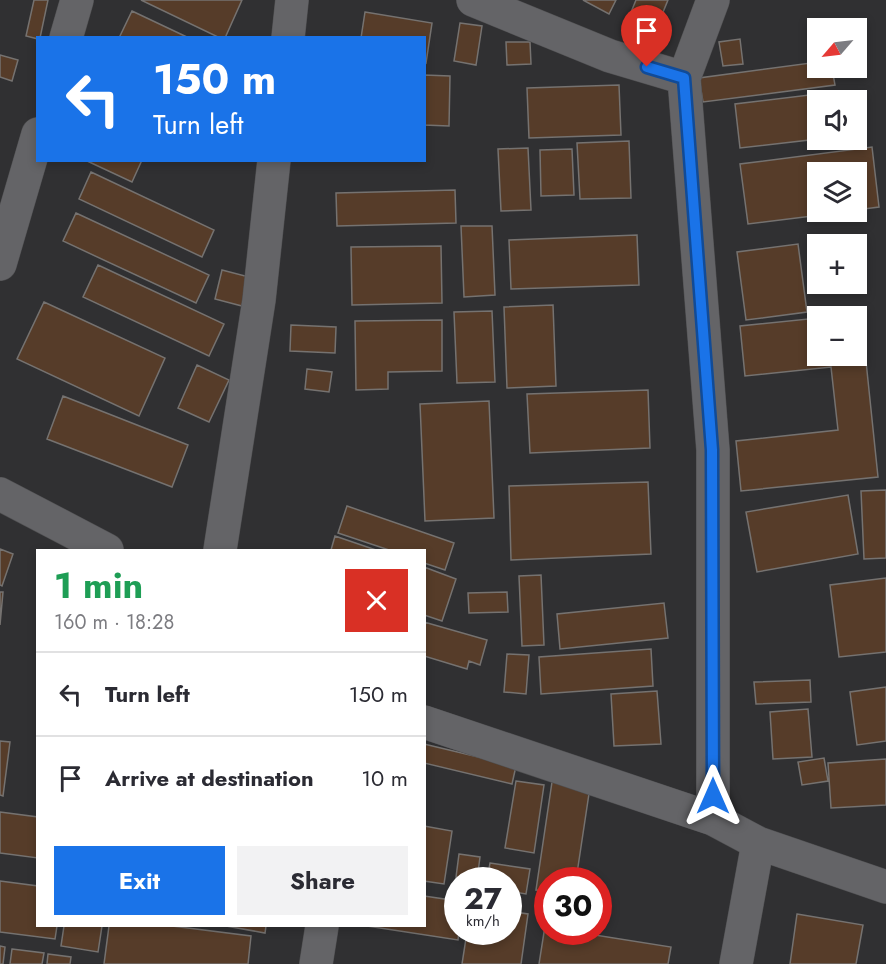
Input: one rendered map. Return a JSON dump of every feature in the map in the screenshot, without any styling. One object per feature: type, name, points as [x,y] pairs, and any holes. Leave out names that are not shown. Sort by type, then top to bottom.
[{"type":"street","points":[[67,36],[76,0]]},
{"type":"street","points":[[288,36],[292,0]]},
{"type":"street","points":[[473,0],[610,56],[684,78]]},
{"type":"street","points":[[713,0],[684,78],[712,450],[713,819]]},
{"type":"street","points":[[0,264],[36,142]]},
{"type":"street","points":[[220,549],[259,300],[274,162]]},
{"type":"street","points":[[0,494],[105,549]]},
{"type":"street","points":[[426,723],[713,819],[758,843],[886,887]]},
{"type":"street","points":[[736,964],[758,843]]},
{"type":"street","points":[[316,964],[321,927]]},
{"type":"building","points":[[34,0],[48,0],[40,36],[36,36],[36,38],[26,36]]},
{"type":"building","points":[[141,0],[242,0],[226,36],[216,36]]},
{"type":"building","points":[[583,0],[616,0],[609,14]]},
{"type":"building","points":[[636,0],[668,0],[652,39],[625,27]]},
{"type":"building","points":[[132,11],[185,36],[120,36]]},
{"type":"building","points":[[365,12],[432,23],[426,63],[426,36],[361,36]]},
{"type":"building","points":[[460,23],[482,26],[476,65],[454,61]]},
{"type":"building","points":[[740,39],[743,64],[723,66],[719,42]]},
{"type":"building","points":[[506,42],[530,42],[531,64],[507,65]]},
{"type":"building","points":[[0,55],[18,60],[12,81],[0,77]]},
{"type":"building","points":[[807,63],[807,78],[834,78],[835,85],[703,102],[699,78]]},
{"type":"building","points":[[426,75],[450,76],[449,126],[426,125]]},
{"type":"building","points":[[619,85],[621,135],[529,138],[527,88]]},
{"type":"building","points":[[807,95],[807,140],[740,148],[735,104]]},
{"type":"building","points":[[629,141],[631,198],[580,199],[577,143]]},
{"type":"building","points":[[872,147],[879,207],[867,209],[867,162],[807,162],[807,217],[748,224],[740,164],[849,150],[867,150],[867,148]]},
{"type":"building","points":[[528,148],[531,210],[501,211],[498,149]]},
{"type":"building","points":[[572,149],[574,195],[541,196],[540,150]]},
{"type":"building","points":[[89,162],[141,162],[132,182]]},
{"type":"building","points":[[91,172],[214,230],[202,257],[79,199]]},
{"type":"building","points":[[455,190],[456,223],[337,226],[336,193]]},
{"type":"building","points":[[76,213],[209,275],[196,303],[63,241]]},
{"type":"building","points":[[461,226],[492,226],[495,295],[464,297]]},
{"type":"building","points":[[637,235],[639,285],[511,289],[509,240]]},
{"type":"building","points":[[798,244],[807,312],[746,320],[737,252]]},
{"type":"building","points":[[441,246],[442,303],[352,305],[351,247]]},
{"type":"building","points":[[98,265],[224,324],[209,356],[83,297]]},
{"type":"building","points":[[222,270],[249,277],[242,306],[215,299]]},
{"type":"building","points":[[44,302],[165,358],[139,416],[17,359]]},
{"type":"building","points":[[553,305],[556,386],[507,388],[504,307]]},
{"type":"building","points":[[492,311],[495,382],[457,383],[454,312]]},
{"type":"building","points":[[807,319],[807,366],[866,366],[878,477],[741,491],[736,441],[838,430],[831,367],[745,376],[740,326]]},
{"type":"building","points":[[442,320],[442,371],[388,372],[388,389],[356,390],[355,321]]},
{"type":"building","points":[[291,325],[336,327],[335,353],[290,351]]},
{"type":"building","points":[[197,365],[229,380],[209,422],[178,408]]},
{"type":"building","points":[[307,369],[332,372],[329,392],[305,389]]},
{"type":"building","points":[[648,390],[650,448],[530,453],[527,394]]},
{"type":"building","points":[[63,396],[188,445],[172,487],[47,439]]},
{"type":"building","points":[[489,401],[494,518],[425,521],[420,404]]},
{"type":"building","points":[[648,482],[651,554],[511,560],[509,486]]},
{"type":"building","points":[[886,490],[886,558],[864,559],[861,491]]},
{"type":"building","points":[[848,495],[858,554],[757,572],[746,512]]},
{"type":"building","points":[[347,506],[454,543],[445,570],[426,564],[426,549],[386,549],[338,533]]},
{"type":"building","points":[[335,536],[373,549],[331,549]]},
{"type":"building","points":[[0,549],[13,554],[2,586],[0,585]]},
{"type":"building","points":[[426,568],[456,579],[442,621],[426,616]]},
{"type":"building","points":[[541,575],[544,645],[522,646],[519,576]]},
{"type":"building","points":[[886,578],[886,652],[839,657],[830,585]]},
{"type":"building","points":[[0,592],[3,592],[0,625]]},
{"type":"building","points":[[507,592],[508,612],[469,613],[468,593]]},
{"type":"building","points":[[664,603],[668,638],[560,649],[557,614]]},
{"type":"building","points":[[426,623],[487,640],[480,665],[469,661],[467,669],[426,657]]},
{"type":"building","points":[[651,649],[653,686],[541,694],[539,657]]},
{"type":"building","points":[[507,654],[529,655],[526,694],[504,692]]},
{"type":"building","points":[[810,680],[811,702],[756,704],[754,682]]},
{"type":"building","points":[[886,687],[886,741],[857,745],[850,692]]},
{"type":"building","points":[[657,691],[661,744],[614,746],[611,694]]},
{"type":"building","points":[[808,709],[812,757],[773,759],[770,712]]},
{"type":"building","points":[[0,741],[10,742],[3,796],[0,795]]},
{"type":"building","points":[[426,744],[516,766],[512,784],[426,763]]},
{"type":"building","points":[[824,758],[828,781],[802,785],[798,762]]},
{"type":"building","points":[[886,759],[886,805],[831,808],[828,763]]},
{"type":"building","points":[[516,781],[544,785],[534,853],[505,848]]},
{"type":"building","points":[[552,782],[590,787],[578,867],[539,867]]},
{"type":"building","points":[[0,812],[36,817],[36,858],[0,853]]},
{"type":"building","points":[[426,826],[452,831],[447,867],[444,867],[444,884],[426,881]]},
{"type":"building","points":[[459,854],[480,857],[479,867],[457,867]]},
{"type":"building","points":[[490,863],[517,867],[489,867]]},
{"type":"building","points":[[522,868],[530,869],[526,894],[522,893]]},
{"type":"building","points":[[0,881],[36,886],[36,927],[57,927],[55,939],[0,932]]},
{"type":"building","points":[[426,896],[444,899],[444,938],[374,927],[426,927]]},
{"type":"building","points":[[522,913],[528,914],[521,964],[462,964],[465,945],[522,945]]},
{"type":"building","points":[[797,914],[863,925],[856,964],[790,964]]},
{"type":"building","points":[[64,927],[102,927],[98,952],[61,946]]},
{"type":"building","points":[[109,927],[180,927],[251,936],[248,964],[104,964]]},
{"type":"building","points":[[232,927],[266,927],[265,933]]},
{"type":"building","points":[[612,938],[671,947],[668,964],[539,964],[542,945],[612,945]]},
{"type":"building","points":[[0,946],[5,947],[3,964],[0,964]]},
{"type":"building","points":[[12,949],[44,953],[42,964],[10,964]]},
{"type":"building","points":[[48,954],[71,957],[70,964],[47,964]]},
{"type":"route","points":[[647,67],[684,78],[712,450],[713,796]]}]
